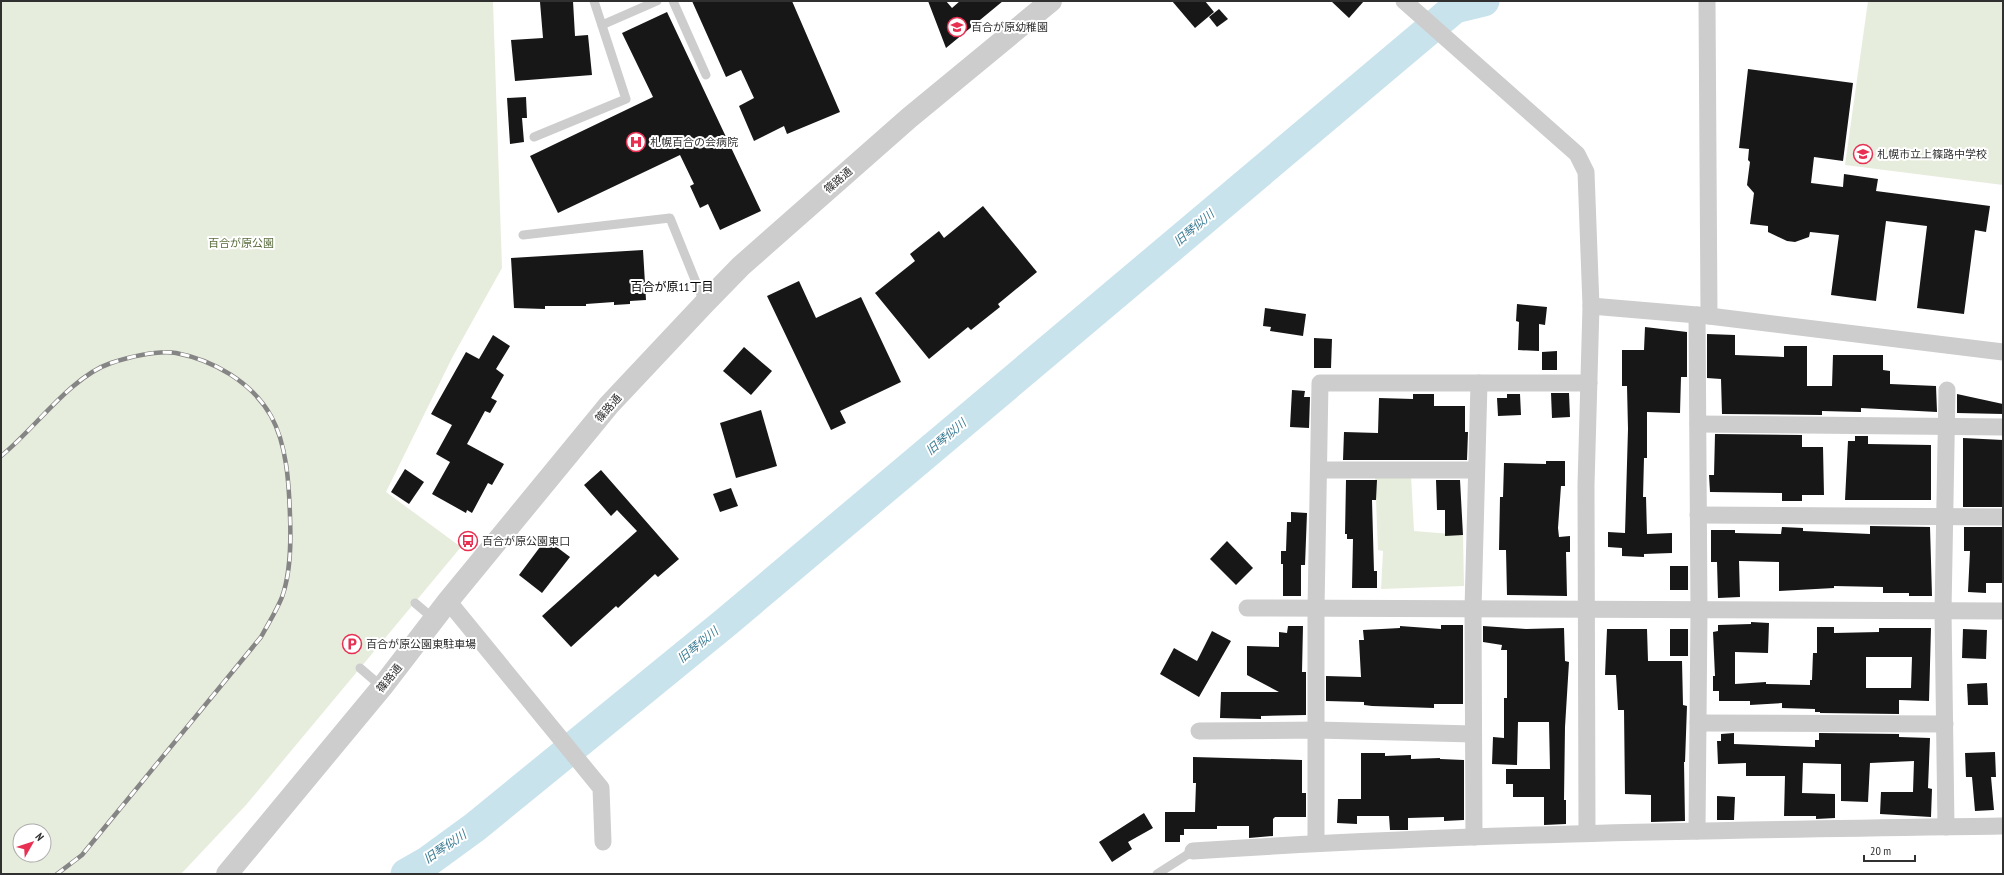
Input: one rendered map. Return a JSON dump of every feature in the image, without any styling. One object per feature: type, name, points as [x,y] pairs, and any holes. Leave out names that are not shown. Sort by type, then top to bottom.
[{"type":"street","name":"篠路通","points":[[227,874],[382,687],[435,620],[448,601],[609,405],[704,304],[741,266],[909,118],[1051,1]]},
{"type":"street","points":[[1697,831],[1699,611],[1698,424],[1703,315],[1707,1]]},
{"type":"street","points":[[1410,6],[1577,154],[1586,172],[1591,306],[1586,610],[1587,833]]},
{"type":"street","points":[[1591,306],[1703,315],[2003,352]]},
{"type":"street","points":[[1316,843],[1316,610],[1320,383],[1589,383]]},
{"type":"street","points":[[1474,837],[1473,609],[1479,383]]},
{"type":"street","points":[[1946,827],[1943,611],[1947,390]]},
{"type":"street","points":[[1698,424],[2003,426]]},
{"type":"street","points":[[1319,470],[1476,470]]},
{"type":"street","points":[[1698,515],[2003,517]]},
{"type":"street","points":[[448,601],[601,788],[603,842]]},
{"type":"street","points":[[1247,608],[1316,610],[2003,610]]},
{"type":"street","points":[[1698,723],[1945,724]]},
{"type":"street","points":[[1199,731],[1317,730],[1473,734]]},
{"type":"street","points":[[1193,851],[1316,843],[1587,833],[2001,826]]},
{"type":"lane","points":[[534,138],[626,99],[594,1]]},
{"type":"lane","points":[[602,25],[657,1]]},
{"type":"lane","points":[[673,1],[706,75]]},
{"type":"lane","points":[[523,235],[670,218],[704,304]]},
{"type":"lane","points":[[415,603],[435,620]]},
{"type":"lane","points":[[360,668],[382,687]]},
{"type":"lane","points":[[1157,874],[1193,851]]},
{"type":"green space","name":"百合が原公園","points":[[1,1],[493,1],[502,268],[453,356],[386,492],[461,547],[246,805],[181,874],[1,874]]},
{"type":"green space","points":[[1868,1],[2003,1],[2003,185],[1845,165]]},
{"type":"green space","points":[[1375,475],[1411,475],[1414,531],[1463,535],[1464,586],[1381,589],[1383,551],[1378,550]]},
{"type":"building","points":[[573,1],[575,36],[588,35],[592,75],[515,81],[511,40],[543,38],[540,2]]},
{"type":"building","points":[[692,1],[792,1],[840,112],[787,134],[784,126],[754,141],[739,106],[754,98],[741,70],[726,77]]},
{"type":"building","name":"百合が原幼稚園","points":[[928,1],[946,1],[952,8],[960,1],[1003,1],[946,48]]},
{"type":"building","points":[[1172,1],[1205,1],[1214,12],[1195,28]]},
{"type":"building","points":[[1331,1],[1364,1],[1349,18]]},
{"type":"building","points":[[1219,9],[1228,19],[1217,27],[1209,17]]},
{"type":"building","points":[[667,12],[761,211],[720,230],[708,204],[700,208],[690,186],[694,184],[680,155],[558,213],[530,156],[653,97],[622,33]]},
{"type":"building","points":[[1748,69],[1853,83],[1843,161],[1814,157],[1811,183],[1843,187],[1844,174],[1878,179],[1876,191],[1990,206],[1986,232],[1975,230],[1964,314],[1917,308],[1927,226],[1886,221],[1876,301],[1831,295],[1839,235],[1810,232],[1809,237],[1795,242],[1787,241],[1768,232],[1768,226],[1750,224],[1754,193],[1747,185],[1750,162],[1748,160],[1749,149],[1739,148]]},
{"type":"building","points":[[526,97],[527,118],[522,118],[524,142],[510,144],[507,98]]},
{"type":"building","points":[[983,206],[1037,272],[998,304],[1000,307],[971,330],[968,327],[929,359],[875,293],[915,261],[910,254],[939,231],[944,238]]},
{"type":"building","points":[[643,250],[646,300],[630,301],[630,304],[614,305],[614,302],[586,304],[586,306],[545,306],[545,309],[514,308],[511,258]]},
{"type":"building","points":[[799,281],[816,318],[861,297],[901,382],[840,411],[846,423],[831,430],[767,296]]},
{"type":"building","points":[[1517,304],[1547,307],[1545,325],[1539,324],[1539,351],[1518,350],[1519,322],[1516,321]]},
{"type":"building","points":[[1265,308],[1306,314],[1303,336],[1270,331],[1271,327],[1263,326]]},
{"type":"building","points":[[1645,327],[1687,332],[1687,377],[1681,377],[1680,413],[1647,412],[1647,458],[1644,458],[1643,497],[1646,497],[1647,534],[1672,533],[1672,553],[1644,554],[1644,557],[1622,556],[1622,548],[1608,547],[1608,532],[1625,533],[1628,429],[1627,386],[1622,386],[1622,350],[1644,350]]},
{"type":"building","points":[[1707,334],[1735,335],[1735,355],[1784,357],[1784,346],[1807,346],[1807,386],[1832,386],[1833,355],[1883,355],[1883,370],[1890,371],[1890,384],[1936,386],[1937,412],[1861,408],[1861,412],[1822,411],[1822,415],[1722,414],[1721,379],[1707,378]]},
{"type":"building","points":[[493,335],[510,346],[496,369],[504,375],[491,398],[497,401],[490,413],[485,411],[467,444],[504,464],[492,485],[488,483],[472,513],[467,510],[466,513],[432,494],[450,462],[436,454],[452,425],[431,414],[466,352],[479,359]]},
{"type":"building","points":[[1314,338],[1332,339],[1331,368],[1314,368]]},
{"type":"building","points":[[744,347],[772,371],[751,395],[723,371]]},
{"type":"building","points":[[1557,351],[1557,370],[1542,370],[1542,352]]},
{"type":"building","points":[[1292,390],[1305,391],[1304,397],[1310,397],[1309,428],[1290,427]]},
{"type":"building","points":[[1551,393],[1569,393],[1570,417],[1552,418]]},
{"type":"building","points":[[1413,394],[1434,394],[1434,406],[1465,406],[1465,432],[1468,432],[1467,460],[1343,460],[1344,432],[1378,433],[1379,398],[1413,399]]},
{"type":"building","points":[[1507,394],[1520,394],[1521,415],[1498,416],[1497,398],[1507,398]]},
{"type":"building","points":[[1957,394],[2003,404],[2003,414],[1957,413]]},
{"type":"building","points":[[761,410],[777,466],[736,478],[720,423]]},
{"type":"building","points":[[1715,434],[1802,435],[1802,447],[1823,447],[1824,495],[1802,495],[1802,501],[1782,501],[1782,493],[1710,492],[1709,475],[1714,475]]},
{"type":"building","points":[[1855,436],[1868,436],[1868,444],[1931,445],[1931,500],[1845,500],[1848,441],[1855,441]]},
{"type":"building","points":[[1963,438],[2003,440],[2003,507],[1963,507]]},
{"type":"building","points":[[1546,461],[1565,461],[1565,486],[1561,486],[1558,528],[1559,537],[1570,536],[1570,552],[1566,552],[1567,596],[1507,595],[1506,550],[1499,550],[1500,497],[1503,497],[1504,463],[1546,464]]},
{"type":"building","points":[[405,469],[424,482],[409,504],[391,492]]},
{"type":"building","points":[[601,470],[679,559],[658,577],[655,574],[618,608],[616,606],[571,647],[542,616],[637,531],[617,510],[611,516],[584,485]]},
{"type":"building","points":[[1346,480],[1377,480],[1376,500],[1372,500],[1374,571],[1377,571],[1377,588],[1352,588],[1353,539],[1347,539],[1347,534],[1345,534]]},
{"type":"building","points":[[1436,480],[1460,480],[1463,535],[1445,536],[1445,510],[1437,510]]},
{"type":"building","points":[[731,488],[738,506],[720,512],[713,494]]},
{"type":"building","points":[[1291,512],[1307,513],[1305,565],[1301,565],[1301,596],[1283,596],[1283,564],[1281,564],[1281,551],[1286,551],[1287,522],[1291,522]]},
{"type":"building","points":[[1870,526],[1930,527],[1932,596],[1909,596],[1909,593],[1883,593],[1883,587],[1834,586],[1834,588],[1779,591],[1779,562],[1739,561],[1740,597],[1718,598],[1717,562],[1711,562],[1711,530],[1735,530],[1735,533],[1781,534],[1782,527],[1803,528],[1803,531],[1870,534]]},
{"type":"building","points":[[1964,527],[2003,527],[2003,583],[1986,583],[1986,593],[1968,592],[1970,551],[1964,551]]},
{"type":"building","points":[[546,539],[570,557],[542,593],[519,575]]},
{"type":"building","points":[[1227,541],[1253,568],[1236,585],[1210,559]]},
{"type":"building","points":[[1670,566],[1688,566],[1688,590],[1670,590]]},
{"type":"building","points":[[1751,622],[1769,623],[1768,653],[1735,652],[1735,684],[1766,682],[1766,684],[1810,685],[1810,680],[1812,680],[1813,653],[1817,653],[1817,627],[1834,627],[1834,633],[1879,632],[1879,628],[1931,628],[1929,701],[1899,700],[1899,714],[1820,713],[1815,712],[1815,709],[1782,708],[1782,703],[1750,705],[1750,701],[1719,701],[1719,691],[1713,691],[1713,676],[1715,676],[1713,632],[1718,631],[1718,625],[1751,624]],"holes":[[[1866,657],[1912,657],[1911,688],[1866,688]]]},
{"type":"building","points":[[1441,625],[1463,625],[1463,704],[1434,704],[1434,708],[1372,706],[1364,705],[1364,702],[1326,701],[1326,676],[1361,677],[1359,640],[1364,640],[1363,630],[1400,628],[1400,626],[1441,629]]},
{"type":"building","points":[[1288,626],[1303,626],[1302,672],[1306,672],[1306,715],[1261,716],[1261,719],[1220,718],[1221,692],[1279,692],[1247,675],[1247,646],[1279,647],[1279,632],[1287,633]]},
{"type":"building","points":[[1483,626],[1526,629],[1564,628],[1565,661],[1569,662],[1565,727],[1564,800],[1566,800],[1566,824],[1544,825],[1544,797],[1513,797],[1513,784],[1506,784],[1506,769],[1550,769],[1549,722],[1518,722],[1517,765],[1492,764],[1493,737],[1504,738],[1504,698],[1507,698],[1507,650],[1501,650],[1502,645],[1483,642]]},
{"type":"building","points":[[1607,629],[1647,629],[1648,661],[1682,661],[1683,705],[1687,706],[1684,762],[1685,821],[1651,822],[1651,795],[1625,794],[1624,710],[1618,710],[1616,675],[1605,675]]},
{"type":"building","points":[[1670,629],[1688,629],[1688,656],[1670,656]]},
{"type":"building","points":[[1963,629],[1987,630],[1986,659],[1962,658]]},
{"type":"building","points":[[1212,631],[1231,641],[1199,697],[1160,674],[1174,648],[1197,661]]},
{"type":"building","points":[[1987,683],[1988,705],[1968,705],[1967,684]]},
{"type":"building","points":[[1734,733],[1734,744],[1815,747],[1815,740],[1819,740],[1819,733],[1899,734],[1899,737],[1930,738],[1928,788],[1932,789],[1931,817],[1880,814],[1881,792],[1913,792],[1914,761],[1870,763],[1868,802],[1841,801],[1841,764],[1803,763],[1802,793],[1835,794],[1835,818],[1816,819],[1816,816],[1784,816],[1785,776],[1746,776],[1746,763],[1718,764],[1717,741],[1721,741],[1721,734]]},
{"type":"building","points":[[1995,752],[1996,777],[1991,777],[1994,810],[1975,811],[1972,777],[1966,777],[1965,753]]},
{"type":"building","points":[[1361,753],[1385,753],[1385,756],[1411,755],[1411,759],[1440,758],[1464,760],[1464,820],[1444,821],[1444,817],[1408,818],[1408,830],[1390,830],[1389,816],[1357,816],[1357,824],[1337,823],[1338,799],[1361,799]]},
{"type":"building","points":[[1193,757],[1302,760],[1302,793],[1306,793],[1306,817],[1275,817],[1273,819],[1273,836],[1249,838],[1249,826],[1217,826],[1217,829],[1184,829],[1184,835],[1180,835],[1180,842],[1165,842],[1165,812],[1195,812],[1196,783],[1193,783]]},
{"type":"building","points":[[1717,796],[1735,797],[1734,820],[1717,820]]},
{"type":"building","points":[[1144,813],[1153,828],[1128,842],[1132,849],[1112,862],[1099,842]]},
{"type":"waterway","name":"旧琴似川","points":[[406,874],[427,862],[475,827],[725,623],[1455,8],[1484,1]]},
{"type":"railway","points":[[1,456],[14,445],[67,391],[96,370],[111,363],[134,356],[168,352],[190,356],[217,367],[230,374],[253,393],[271,416],[281,439],[288,478],[290,504],[290,557],[287,577],[280,602],[261,637],[82,855],[57,874]]},
{"type":"place","name":"百合が原幼稚園","points":[[957,27]]},
{"type":"place","name":"札幌百合の会病院","points":[[636,142]]},
{"type":"place","name":"札幌市立上篠路中学校","points":[[1863,154]]},
{"type":"place","name":"百合が原公園東口","points":[[468,541]]},
{"type":"place","name":"百合が原公園東駐車場","points":[[352,644]]},
{"type":"district","name":"百合が原11丁目","points":[[672,287]]}]
